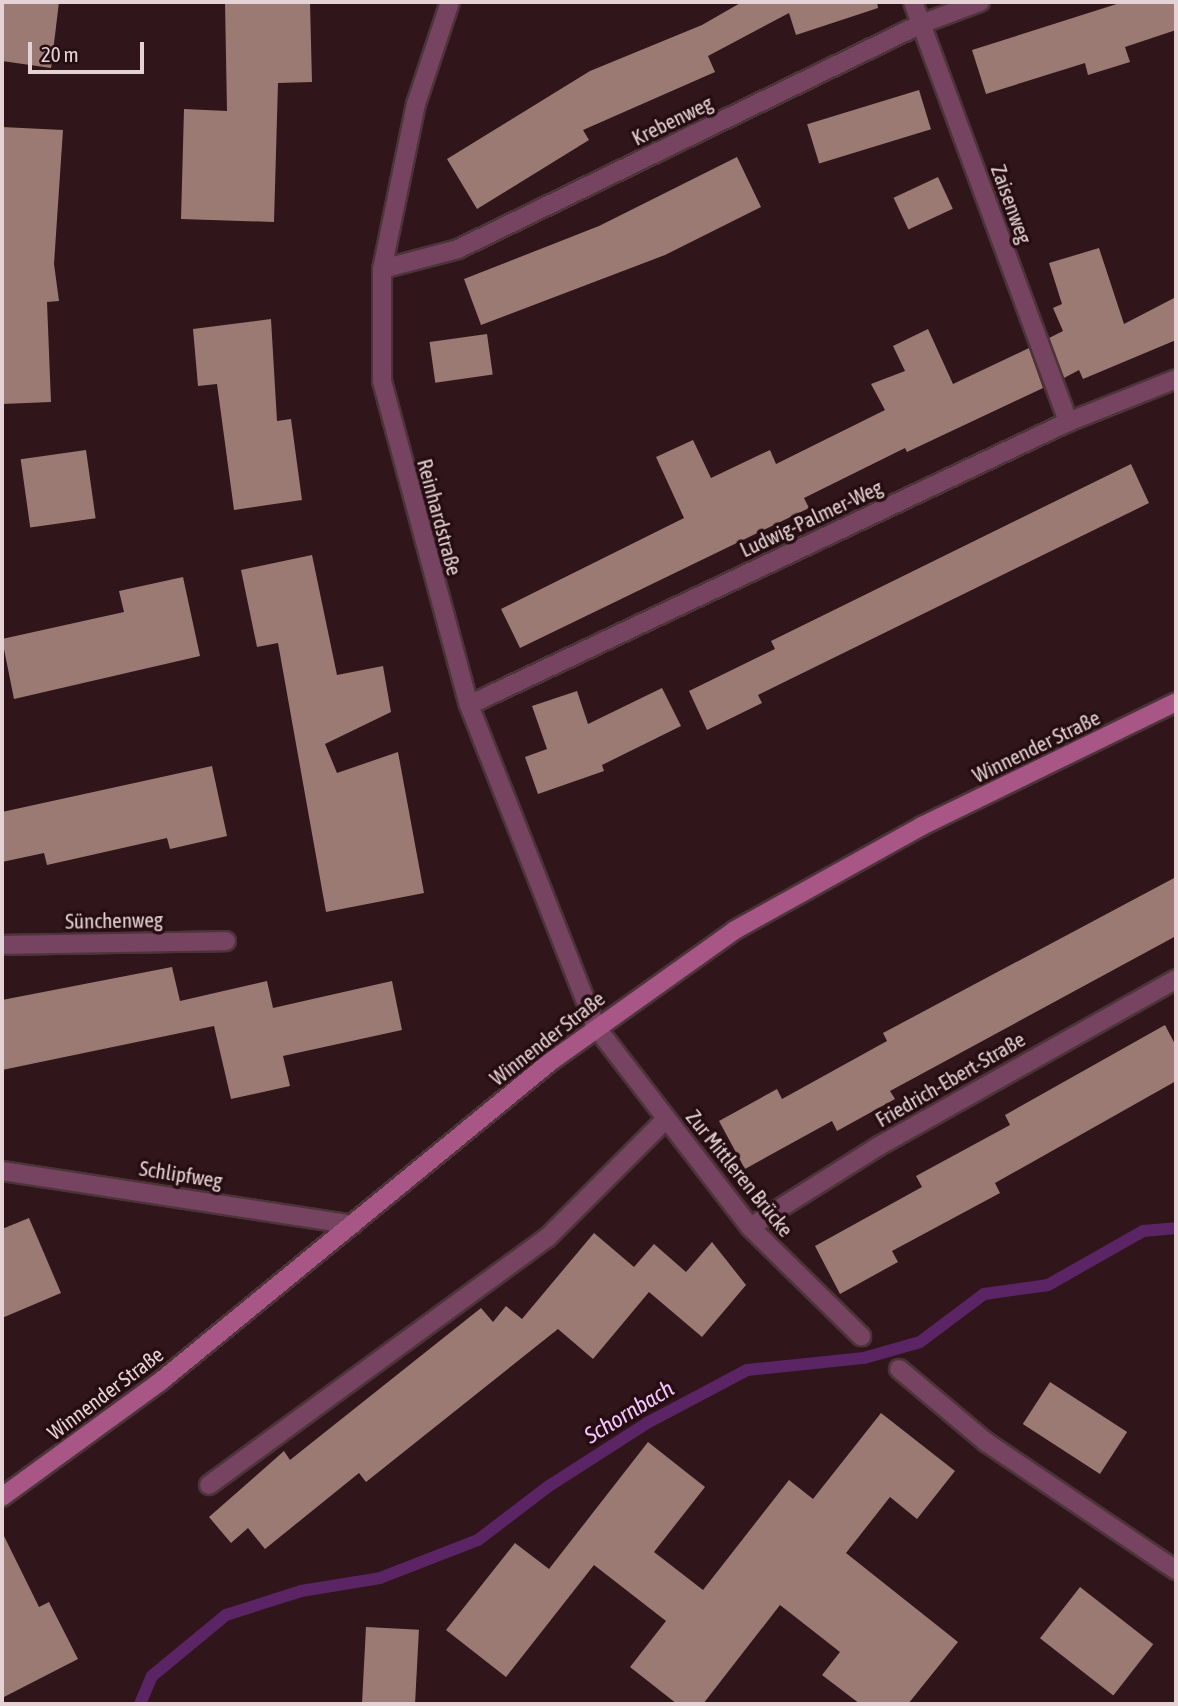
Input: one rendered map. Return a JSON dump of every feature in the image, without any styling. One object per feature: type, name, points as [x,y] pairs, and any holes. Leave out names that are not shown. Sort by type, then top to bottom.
[{"type":"street","name":"Reinhardstraße","points":[[450,2],[416,104],[382,269],[382,381],[469,705],[596,1027]]},
{"type":"street","name":"Zaisenweg","points":[[913,2],[1068,422]]},
{"type":"street","name":"Krebenweg","points":[[382,269],[458,249],[921,24],[980,2]]},
{"type":"street","name":"Ludwig-Palmer-Weg","points":[[469,705],[1068,422],[1176,379]]},
{"type":"street","name":"Winnender Straße","points":[[2,1497],[161,1381],[596,1027],[735,930],[922,826],[1176,702]]},
{"type":"street","name":"Sünchenweg","points":[[2,945],[226,941]]},
{"type":"street","name":"Friedrich-Ebert-Straße","points":[[750,1227],[879,1146],[1176,979]]},
{"type":"street","name":"Zur Mittleren Brücke","points":[[596,1027],[750,1227],[861,1336]]},
{"type":"street","points":[[209,1485],[547,1238],[666,1119]]},
{"type":"street","name":"Schlipfweg","points":[[2,1171],[352,1225]]},
{"type":"street","points":[[899,1369],[986,1442],[1176,1570]]},
{"type":"building","points":[[2,2],[59,2],[51,68],[2,61]]},
{"type":"building","points":[[225,2],[310,2],[312,82],[278,83],[274,222],[181,219],[184,109],[227,111]]},
{"type":"building","points":[[742,2],[877,2],[878,8],[796,35],[789,13],[708,56],[715,72],[583,130],[589,140],[477,209],[447,159],[590,71],[702,25]]},
{"type":"building","points":[[1123,2],[1176,2],[1176,30],[1125,47],[1130,62],[1088,75],[1085,63],[986,94],[972,50]]},
{"type":"building","points":[[919,90],[931,129],[819,163],[807,124]]},
{"type":"building","points":[[2,127],[63,130],[54,264],[59,301],[47,302],[51,402],[2,404]]},
{"type":"building","points":[[737,157],[761,207],[665,255],[481,325],[464,279],[599,226]]},
{"type":"building","points":[[938,177],[953,209],[908,229],[894,198]]},
{"type":"building","points":[[1099,248],[1124,324],[1176,297],[1176,340],[1083,379],[1079,370],[1064,378],[1049,338],[1063,331],[1053,308],[1062,304],[1049,263]]},
{"type":"building","points":[[271,319],[277,421],[291,419],[302,500],[234,510],[217,384],[198,386],[193,329]]},
{"type":"building","points":[[928,329],[953,384],[1029,348],[1043,388],[907,452],[905,448],[804,498],[809,508],[520,648],[501,609],[684,518],[656,457],[693,440],[711,478],[770,450],[776,464],[885,410],[871,384],[905,371],[893,346]]},
{"type":"building","points":[[487,334],[493,375],[435,383],[430,342]]},
{"type":"building","points":[[86,450],[96,518],[30,528],[21,459]]},
{"type":"building","points":[[1131,464],[1149,503],[758,695],[762,703],[707,730],[689,691],[775,649],[771,641]]},
{"type":"building","points":[[312,555],[337,675],[383,666],[391,712],[325,744],[337,773],[398,752],[424,893],[326,912],[278,643],[257,647],[241,570]]},
{"type":"building","points":[[183,577],[200,656],[14,699],[2,639],[124,612],[119,591]]},
{"type":"building","points":[[662,688],[681,726],[602,765],[604,771],[538,794],[525,757],[547,749],[532,706],[577,691],[588,724]]},
{"type":"building","points":[[212,766],[227,836],[170,849],[167,838],[47,865],[44,853],[2,862],[2,812]]},
{"type":"building","points":[[1176,877],[1176,936],[890,1091],[895,1099],[837,1131],[832,1121],[745,1169],[719,1121],[777,1089],[782,1099],[887,1041],[883,1033]]},
{"type":"building","points":[[172,967],[180,1001],[267,981],[273,1008],[392,981],[402,1030],[283,1056],[290,1086],[231,1099],[214,1026],[2,1070],[2,1000]]},
{"type":"building","points":[[1165,1025],[1176,1046],[1176,1081],[995,1183],[1000,1193],[892,1251],[898,1262],[840,1294],[815,1246],[922,1187],[916,1176],[1010,1125],[1005,1115]]},
{"type":"building","points":[[29,1218],[61,1293],[2,1318],[2,1229]]},
{"type":"building","points":[[594,1233],[634,1267],[654,1244],[686,1272],[712,1242],[746,1285],[702,1337],[649,1292],[593,1359],[558,1329],[366,1482],[359,1473],[265,1549],[248,1528],[231,1543],[209,1517],[284,1451],[290,1460],[481,1308],[493,1322],[506,1306],[522,1319]]},
{"type":"building","points":[[1050,1382],[1127,1432],[1100,1474],[1023,1424]]},
{"type":"building","points":[[881,1413],[955,1471],[917,1519],[890,1497],[846,1553],[958,1642],[908,1704],[860,1704],[822,1675],[840,1652],[780,1605],[703,1704],[677,1704],[630,1667],[666,1621],[594,1565],[506,1677],[446,1630],[515,1543],[549,1569],[648,1442],[705,1487],[654,1552],[703,1590],[789,1480],[813,1499]]},
{"type":"building","points":[[2,1532],[39,1607],[49,1602],[78,1659],[2,1698]]},
{"type":"building","points":[[1080,1587],[1153,1644],[1113,1695],[1040,1638]]},
{"type":"building","points":[[366,1627],[419,1630],[415,1704],[362,1704]]},
{"type":"waterway","name":"Schornbach","points":[[140,1704],[152,1676],[226,1615],[301,1591],[380,1578],[478,1540],[549,1486],[647,1423],[747,1370],[864,1358],[920,1342],[984,1294],[1048,1285],[1143,1231],[1176,1228]]}]
